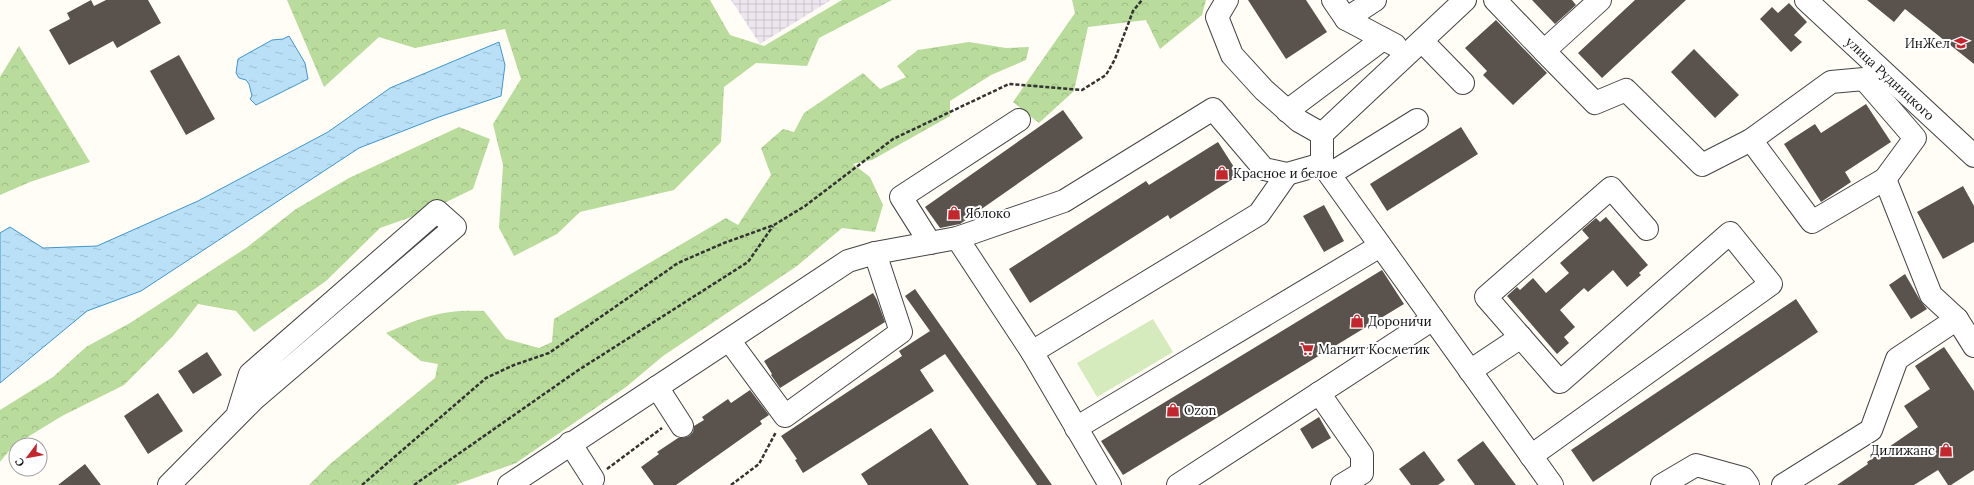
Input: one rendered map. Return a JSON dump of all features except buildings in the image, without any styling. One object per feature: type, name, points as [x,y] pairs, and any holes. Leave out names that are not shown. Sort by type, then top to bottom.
[{"type":"street","points":[[1227,0],[1217,17],[1232,55],[1264,90],[1287,111],[1299,121],[1322,134]]},
{"type":"street","points":[[1333,0],[1346,19],[1383,38],[1415,47],[1463,83]]},
{"type":"street","points":[[1346,19],[1375,0]]},
{"type":"street","points":[[1322,134],[1465,0]]},
{"type":"street","points":[[1496,0],[1594,103],[1626,90],[1702,164],[1751,140],[1831,82],[1864,79],[1915,138]]},
{"type":"street","points":[[1544,51],[1600,0]]},
{"type":"street","name":"улица Рудницкого","points":[[1806,0],[1974,156]]},
{"type":"street","points":[[1287,111],[1383,38]]},
{"type":"street","points":[[509,485],[570,443],[848,261],[875,253],[957,238],[1064,201],[1213,109],[1264,169],[1287,174],[1326,169],[1416,120]]},
{"type":"street","points":[[1751,140],[1812,222],[1885,179],[1930,116]]},
{"type":"street","points":[[930,243],[902,198],[1019,120]]},
{"type":"street","points":[[1322,134],[1326,169],[1552,485]]},
{"type":"street","points":[[1032,352],[1259,214],[1287,174]]},
{"type":"street","points":[[1885,179],[1931,295],[1957,319],[1974,346]]},
{"type":"street","points":[[1531,456],[1772,284],[1730,233],[1560,382],[1486,297],[1611,188],[1647,229]]},
{"type":"street","points":[[169,485],[253,400],[455,227],[437,211],[250,374],[237,416]]},
{"type":"street","points":[[957,238],[1032,352],[1110,485]]},
{"type":"street","points":[[1076,428],[1380,246]]},
{"type":"street","points":[[729,340],[785,416],[901,332],[875,253]]},
{"type":"street","points":[[1178,485],[1206,478],[1319,393],[1433,319]]},
{"type":"street","points":[[1783,485],[1871,430],[1897,359],[1957,319]]},
{"type":"street","points":[[1470,371],[1521,337]]},
{"type":"street","points":[[657,387],[679,422]]},
{"type":"street","points":[[1319,393],[1362,455],[1362,473],[1342,485]]},
{"type":"street","points":[[570,443],[593,479]]},
{"type":"street","points":[[1662,485],[1696,465],[1743,478],[1748,485]]},
{"type":"path","points":[[362,485],[486,378],[514,364],[549,353],[678,263],[724,243],[774,225],[805,206],[892,139],[1009,84],[1082,90],[1106,75],[1115,59],[1133,11],[1142,0]]},
{"type":"path","points":[[414,485],[577,371],[748,262],[774,225]]},
{"type":"path","points":[[731,485],[759,464],[785,416]]},
{"type":"path","points":[[593,479],[679,422]]},
{"type":"shaded area","points":[[731,0],[831,0],[760,44]]},
{"type":"green space","points":[[287,0],[710,0],[730,35],[764,46],[842,0],[892,0],[819,38],[807,66],[756,63],[724,87],[721,142],[674,190],[580,212],[557,234],[514,256],[499,228],[503,165],[493,124],[521,79],[505,29],[415,48],[379,37],[324,87]]},
{"type":"green space","points":[[1072,0],[1206,0],[1202,15],[1160,49],[1146,20],[1088,27],[1074,91],[1039,123],[1013,102],[1075,13]]},
{"type":"green space","points":[[969,42],[1006,48],[1029,47],[1026,60],[991,75],[950,101],[950,116],[872,160],[853,164],[870,177],[883,205],[875,232],[842,228],[797,266],[663,356],[626,387],[516,463],[455,485],[309,485],[330,464],[435,378],[438,364],[421,361],[386,333],[433,315],[456,311],[484,311],[506,339],[539,348],[552,342],[554,319],[726,218],[738,225],[771,175],[761,148],[783,129],[794,132],[804,113],[863,73],[880,89],[906,77],[897,66],[918,50]]},
{"type":"green space","points":[[19,46],[90,162],[30,182],[0,195],[0,77]]},
{"type":"green space","points":[[459,127],[490,139],[473,189],[428,211],[380,228],[326,281],[254,332],[236,311],[198,304],[173,336],[124,385],[62,416],[28,437],[8,437],[8,452],[0,462],[0,410],[53,377],[86,347],[130,323],[246,248],[296,209],[349,178]]},
{"type":"green space","points":[[1153,319],[1173,352],[1097,397],[1077,363]]},
{"type":"water","points":[[289,36],[305,63],[308,79],[256,105],[250,99],[252,96],[249,84],[246,80],[239,78],[236,73],[238,59],[272,40],[283,39]]},
{"type":"water","points":[[499,42],[505,65],[501,96],[439,117],[359,148],[141,291],[87,311],[0,383],[0,233],[10,227],[43,248],[97,246],[198,201],[328,132],[390,88]]},
{"type":"place","name":"ИнЖел","points":[[1961,43]]},
{"type":"place","name":"Красное и белое","points":[[1222,173]]},
{"type":"place","name":"Яблоко","points":[[954,213]]},
{"type":"place","name":"Дороничи","points":[[1357,321]]},
{"type":"place","name":"Магнит Косметик","points":[[1307,349]]},
{"type":"place","name":"Ozon","points":[[1173,410]]},
{"type":"place","name":"Дилижанс","points":[[1946,450]]}]
